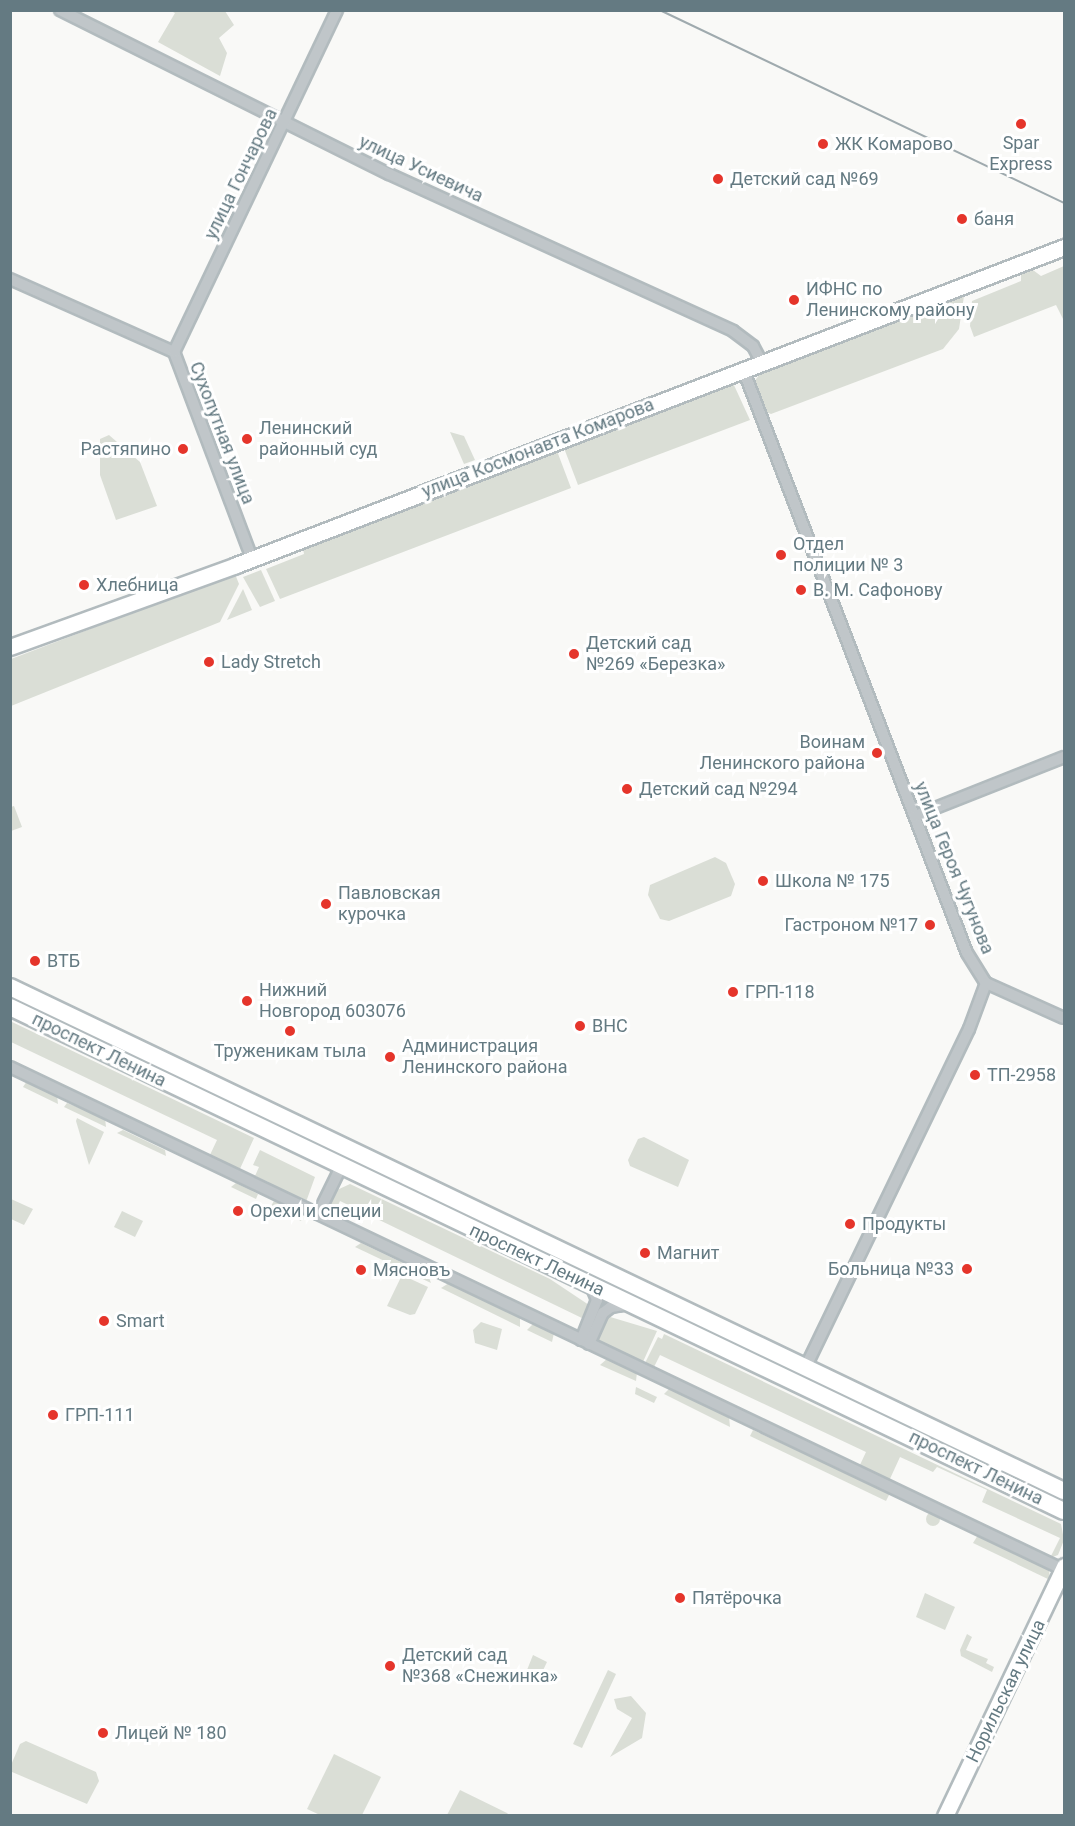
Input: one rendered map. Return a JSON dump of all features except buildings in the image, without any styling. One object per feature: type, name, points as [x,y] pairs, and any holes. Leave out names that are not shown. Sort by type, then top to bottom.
[{"type":"main road","name":"проспект Ленина","points":[[10,987],[1065,1491]]},
{"type":"main road","name":"проспект Ленина","points":[[10,1007],[1065,1511]]},
{"type":"street","name":"улица Усиевича","points":[[60,10],[389,174],[733,331],[753,346],[761,361]]},
{"type":"street","name":"улица Гончарова","points":[[174,352],[184,324],[286,121],[337,10]]},
{"type":"street","name":"улица Космонавта Комарова","points":[[10,647],[252,558],[761,361],[1065,247]]},
{"type":"street","name":"Сухопутная улица","points":[[10,279],[174,352],[252,558]]},
{"type":"street","name":"улица Героя Чугунова","points":[[743,369],[967,953],[986,983],[969,1029],[806,1366]]},
{"type":"street","points":[[915,816],[1065,757]]},
{"type":"street","points":[[986,983],[1065,1018]]},
{"type":"street","points":[[10,1067],[1064,1568]]},
{"type":"street","points":[[318,1214],[341,1167]]},
{"type":"street","points":[[585,1342],[597,1300],[591,1285]]},
{"type":"street","points":[[585,1342],[603,1313],[611,1307],[631,1304]]},
{"type":"street","name":"Норильская улица","points":[[945,1815],[1064,1568]]},
{"type":"shaded area","points":[[171,11],[225,11],[234,25],[219,38],[227,53],[220,76],[158,42],[175,13]]},
{"type":"shaded area","points":[[1064,266],[1064,321],[1056,305],[974,337],[970,326],[972,301],[1021,281],[1021,274],[1033,270],[1041,276]]},
{"type":"shaded area","points":[[964,296],[959,329],[943,349],[771,414],[764,411],[754,382],[759,375]]},
{"type":"shaded area","points":[[733,383],[750,420],[578,485],[564,448]]},
{"type":"shaded area","points":[[450,432],[464,436],[475,460],[464,464]]},
{"type":"shaded area","points":[[109,435],[140,462],[157,506],[116,520],[100,475],[100,439]]},
{"type":"shaded area","points":[[557,451],[571,488],[280,599],[266,569],[304,554],[303,548]]},
{"type":"shaded area","points":[[261,570],[275,601],[260,607],[243,577]]},
{"type":"shaded area","points":[[235,574],[239,584],[220,622],[11,706],[11,659]]},
{"type":"shaded area","points":[[243,589],[252,610],[227,620]]},
{"type":"shaded area","points":[[14,806],[22,827],[11,831],[11,807]]},
{"type":"shaded area","points":[[715,857],[726,863],[735,884],[731,896],[669,921],[660,919],[648,895],[650,885]]},
{"type":"shaded area","points":[[10,1021],[254,1138],[239,1171],[209,1157],[217,1140],[11,1042]]},
{"type":"shaded area","points":[[27,1081],[57,1095],[58,1104],[23,1087]]},
{"type":"shaded area","points":[[67,1103],[105,1118],[106,1127],[64,1107]]},
{"type":"shaded area","points":[[77,1118],[104,1132],[89,1165],[76,1121]]},
{"type":"shaded area","points":[[123,1130],[165,1150],[166,1156],[117,1133]]},
{"type":"shaded area","points":[[644,1137],[689,1160],[678,1187],[630,1166],[628,1160],[638,1139]]},
{"type":"shaded area","points":[[260,1150],[315,1177],[306,1202],[267,1185],[268,1182],[255,1176],[259,1167],[253,1165]]},
{"type":"shaded area","points":[[236,1183],[258,1194],[256,1199],[231,1187]]},
{"type":"shaded area","points":[[350,1184],[550,1279],[589,1305],[586,1320],[340,1201],[333,1216],[328,1209],[337,1190]]},
{"type":"shaded area","points":[[11,1199],[33,1209],[24,1225],[11,1219]]},
{"type":"shaded area","points":[[274,1201],[303,1215],[301,1221],[271,1206]]},
{"type":"shaded area","points":[[122,1211],[143,1221],[135,1237],[114,1227]]},
{"type":"shaded area","points":[[361,1243],[428,1275],[431,1283],[355,1247]]},
{"type":"shaded area","points":[[402,1275],[428,1287],[415,1314],[410,1315],[387,1306]]},
{"type":"shaded area","points":[[449,1283],[520,1316],[520,1327],[441,1288]]},
{"type":"shaded area","points":[[607,1316],[657,1331],[642,1364],[597,1342]]},
{"type":"shaded area","points":[[481,1322],[502,1329],[497,1350],[475,1343],[473,1330]]},
{"type":"shaded area","points":[[534,1323],[554,1333],[552,1342],[527,1330]]},
{"type":"shaded area","points":[[664,1334],[1061,1524],[1064,1540],[1058,1555],[1050,1558],[1060,1538],[982,1502],[987,1490],[937,1467],[933,1472],[900,1457],[889,1481],[859,1467],[866,1452],[660,1355],[653,1369],[644,1365],[658,1337],[662,1339]]},
{"type":"shaded area","points":[[608,1358],[637,1372],[636,1381],[600,1365]]},
{"type":"shaded area","points":[[636,1387],[657,1397],[654,1403],[635,1394]]},
{"type":"shaded area","points":[[670,1388],[729,1416],[730,1427],[664,1394]]},
{"type":"shaded area","points":[[753,1430],[890,1493],[886,1501],[750,1436]]},
{"type":"shaded area","points":[[933,1512],[938,1514],[940,1519],[938,1524],[933,1526],[928,1524],[926,1519],[928,1514]]},
{"type":"shaded area","points":[[978,1535],[1049,1569],[1050,1580],[973,1543]]},
{"type":"shaded area","points":[[925,1593],[955,1607],[945,1630],[916,1617]]},
{"type":"shaded area","points":[[967,1634],[972,1637],[966,1650],[988,1659],[986,1663],[994,1667],[992,1672],[961,1656],[960,1650]]},
{"type":"shaded area","points":[[533,1655],[547,1662],[536,1685],[523,1680]]},
{"type":"shaded area","points":[[608,1670],[616,1674],[582,1748],[573,1744]]},
{"type":"shaded area","points":[[631,1696],[646,1713],[642,1738],[610,1757],[632,1718],[617,1709],[614,1699]]},
{"type":"shaded area","points":[[26,1741],[96,1772],[99,1781],[87,1804],[12,1772],[11,1765],[20,1744]]},
{"type":"shaded area","points":[[334,1754],[381,1777],[362,1815],[320,1815],[307,1809]]},
{"type":"shaded area","points":[[460,1790],[507,1813],[509,1815],[447,1815]]},
{"type":"tram line","points":[[660,10],[1064,203]]},
{"type":"place","name":"Spar Express","points":[[1021,124]]},
{"type":"place","name":"ЖК Комарово","points":[[823,144]]},
{"type":"place","name":"Детский сад №69","points":[[718,179]]},
{"type":"place","name":"баня","points":[[962,219]]},
{"type":"place","name":"ИФНС по Ленинскому району","points":[[794,300]]},
{"type":"place","name":"Ленинский районный суд","points":[[247,439]]},
{"type":"place","name":"Растяпино","points":[[183,449]]},
{"type":"place","name":"Отдел полиции № 3","points":[[781,555]]},
{"type":"place","name":"Хлебница","points":[[84,585]]},
{"type":"place","name":"В. М. Сафонову","points":[[801,590]]},
{"type":"place","name":"Детский сад №269 «Березка»","points":[[574,654]]},
{"type":"place","name":"Lady Stretch","points":[[209,662]]},
{"type":"place","name":"Воинам Ленинского района","points":[[877,753]]},
{"type":"place","name":"Детский сад №294","points":[[627,789]]},
{"type":"place","name":"Школа № 175","points":[[763,881]]},
{"type":"place","name":"Павловская курочка","points":[[326,904]]},
{"type":"place","name":"Гастроном №17","points":[[930,925]]},
{"type":"place","name":"ВТБ","points":[[35,961]]},
{"type":"place","name":"ГРП-118","points":[[733,992]]},
{"type":"place","name":"Нижний Новгород 603076","points":[[247,1001]]},
{"type":"place","name":"ВНС","points":[[580,1026]]},
{"type":"place","name":"Труженикам тыла","points":[[290,1031]]},
{"type":"place","name":"Администрация Ленинского района","points":[[390,1057]]},
{"type":"place","name":"ТП-2958","points":[[975,1075]]},
{"type":"place","name":"Орехи и специи","points":[[238,1211]]},
{"type":"place","name":"Продукты","points":[[850,1224]]},
{"type":"place","name":"Магнит","points":[[645,1253]]},
{"type":"place","name":"Больница №33","points":[[967,1269]]},
{"type":"place","name":"Мясновъ","points":[[361,1270]]},
{"type":"place","name":"Smart","points":[[104,1321]]},
{"type":"place","name":"ГРП-111","points":[[53,1415]]},
{"type":"place","name":"Пятёрочка","points":[[680,1598]]},
{"type":"place","name":"Детский сад №368 «Снежинка»","points":[[390,1666]]},
{"type":"place","name":"Лицей № 180","points":[[103,1733]]}]
